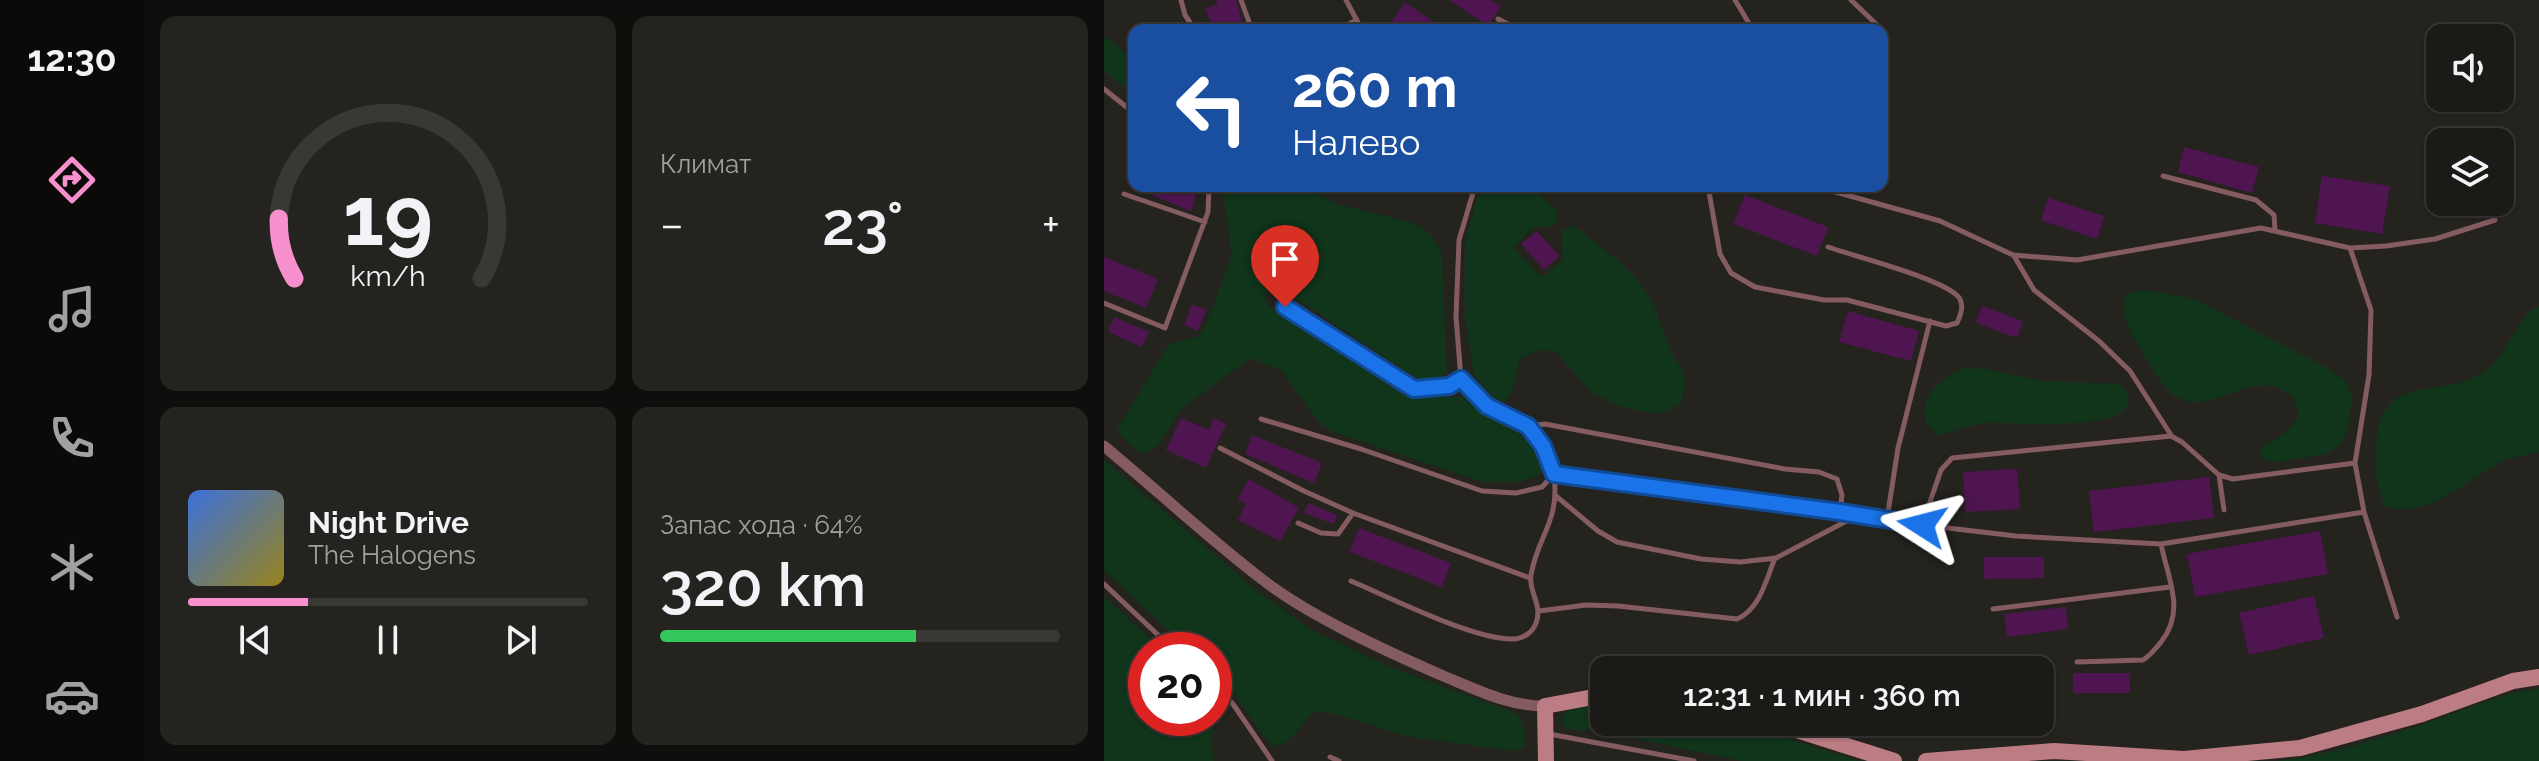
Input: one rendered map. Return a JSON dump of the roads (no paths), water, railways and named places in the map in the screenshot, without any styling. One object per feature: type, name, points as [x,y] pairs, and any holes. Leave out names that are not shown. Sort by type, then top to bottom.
[{"type":"main road","points":[[1926,761],[2054,751],[2184,759],[2300,748],[2422,714],[2513,681],[2539,677]]},
{"type":"main road","points":[[1546,761],[1545,706],[1590,698]]},
{"type":"main road","points":[[1815,736],[1894,761]]},
{"type":"street","points":[[1104,446],[1264,582],[1312,611],[1403,659],[1497,699],[1545,706]]},
{"type":"lane","points":[[1181,0],[1191,24]]},
{"type":"lane","points":[[1241,0],[1250,24]]},
{"type":"lane","points":[[1346,0],[1358,24]]},
{"type":"lane","points":[[1735,0],[1749,24]]},
{"type":"lane","points":[[1851,0],[1876,24]]},
{"type":"lane","points":[[1498,19],[1508,24]]},
{"type":"lane","points":[[1349,24],[1356,20]]},
{"type":"lane","points":[[1104,89],[1128,108]]},
{"type":"lane","points":[[2163,176],[2256,200],[2274,215],[2275,230]]},
{"type":"lane","points":[[1104,303],[1165,328],[1205,222],[1209,192]]},
{"type":"lane","points":[[1351,581],[1497,638],[1517,639],[1528,634],[1536,625],[1539,611],[1530,578],[1553,516],[1556,496],[1554,474],[1543,446],[1528,426],[1487,406],[1461,379],[1456,317],[1459,240],[1473,192]]},
{"type":"lane","points":[[1709,192],[1720,254],[1731,273],[1755,287],[1824,300],[1847,300],[1946,326],[1957,323],[1962,311],[1960,300],[1944,285],[1828,247]]},
{"type":"lane","points":[[1836,192],[1940,221],[2013,255],[2077,260],[2261,228],[2350,248],[2435,239],[2495,220]]},
{"type":"lane","points":[[1124,194],[1205,222]]},
{"type":"lane","points":[[2350,248],[2371,310],[2369,375],[2355,463],[2364,512],[2397,617]]},
{"type":"lane","points":[[2013,255],[2034,290],[2080,325],[2130,371],[2171,436],[2219,475],[2233,479],[2355,463]]},
{"type":"lane","points":[[1285,307],[1414,389],[1449,386],[1461,379]]},
{"type":"lane","points":[[1887,519],[1898,448],[1930,321]]},
{"type":"lane","points":[[1261,419],[1361,449],[1482,491],[1516,493],[1542,487],[1554,474]]},
{"type":"lane","points":[[1528,426],[1545,424],[1785,469],[1819,472],[1837,479],[1842,495],[1840,512]]},
{"type":"lane","points":[[1922,525],[1941,470],[1952,458],[2171,436]]},
{"type":"lane","points":[[1220,448],[1353,513],[1530,578]]},
{"type":"lane","points":[[1554,474],[2016,536],[2161,544],[2364,512]]},
{"type":"lane","points":[[2219,475],[2224,510]]},
{"type":"lane","points":[[1556,496],[1598,531],[1617,542],[1701,559],[1740,562],[1776,558],[1859,515]]},
{"type":"lane","points":[[1298,523],[1333,535],[1343,530],[1353,513]]},
{"type":"lane","points":[[2077,662],[2136,662],[2149,656],[2169,631],[2175,617],[2175,603],[2161,544]]},
{"type":"lane","points":[[1539,611],[1586,605],[1618,606],[1737,619],[1748,614],[1755,605],[1776,558]]},
{"type":"lane","points":[[1104,584],[1155,632]]},
{"type":"lane","points":[[1993,609],[2170,587]]},
{"type":"lane","points":[[1232,703],[1272,761]]},
{"type":"lane","points":[[1546,734],[1694,761]]},
{"type":"lane","points":[[1330,757],[1339,761]]}]
